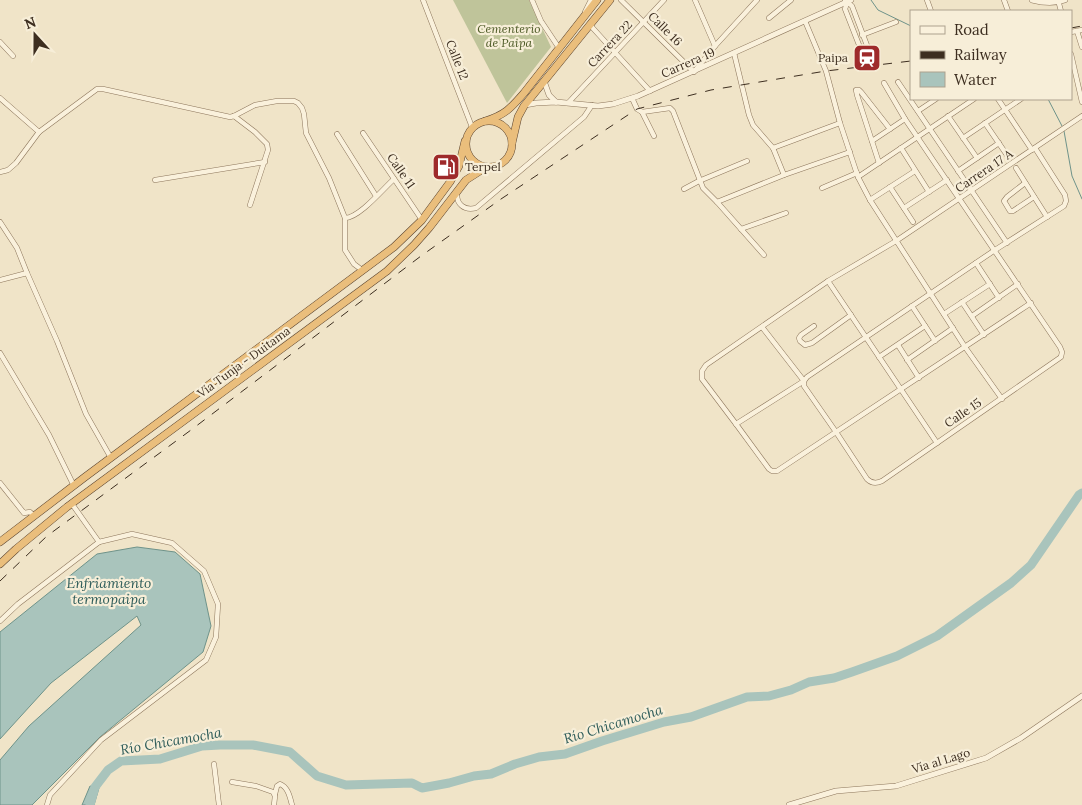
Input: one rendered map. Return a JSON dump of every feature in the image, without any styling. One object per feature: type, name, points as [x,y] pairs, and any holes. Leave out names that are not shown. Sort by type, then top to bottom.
[{"type":"highway","points":[[597,0],[511,107],[496,118],[478,123],[472,127],[465,141],[466,151],[471,160],[479,166],[496,167],[508,157],[518,117],[524,106],[610,0]]},
{"type":"highway","points":[[485,121],[495,122],[503,126],[510,134],[512,143]]},
{"type":"highway","name":"Vía Tunja - Duitama","points":[[0,542],[394,247],[422,220],[455,174],[459,166],[465,141]]},
{"type":"highway","name":"Vía Tunja - Duitama","points":[[0,564],[72,504],[387,270],[414,246],[466,180],[472,175],[488,168]]},
{"type":"street","name":"Calle 12","points":[[423,0],[472,127]]},
{"type":"street","points":[[532,0],[541,21],[559,48]]},
{"type":"street","points":[[582,20],[591,0]]},
{"type":"street","name":"Calle 16","points":[[622,0],[694,72]]},
{"type":"street","name":"Carrera 22","points":[[570,102],[664,0]]},
{"type":"street","points":[[695,0],[715,46]]},
{"type":"street","points":[[694,72],[757,0]]},
{"type":"street","points":[[769,18],[791,0]]},
{"type":"street","points":[[1032,0],[1050,3],[1065,0]]},
{"type":"street","points":[[848,1],[852,6],[868,48],[868,50],[863,52],[846,10],[848,1]]},
{"type":"street","name":"Carrera 19","points":[[524,106],[536,102],[570,102],[592,105],[614,104],[694,72],[848,1]]},
{"type":"street","points":[[805,21],[826,71],[857,175],[870,200],[965,347],[1002,399]]},
{"type":"street","points":[[856,37],[896,22]]},
{"type":"street","points":[[590,25],[650,91]]},
{"type":"street","points":[[1080,30],[1082,47]]},
{"type":"street","points":[[0,42],[13,56]]},
{"type":"street","points":[[734,54],[753,125],[773,148],[784,175]]},
{"type":"street","points":[[1072,58],[1082,102]]},
{"type":"street","points":[[544,81],[546,90],[556,102]]},
{"type":"street","points":[[898,82],[910,99]]},
{"type":"street","points":[[884,83],[905,119],[918,137],[947,180],[995,250],[1018,284],[1032,303],[777,471],[772,471],[736,424],[804,381],[806,377],[995,250],[1064,206],[1066,198],[999,100]]},
{"type":"street","points":[[0,172],[8,170],[16,163],[39,132],[97,89],[227,117],[234,116],[255,105],[277,101],[294,101],[302,108],[306,132],[329,178],[345,218],[345,250],[354,264],[362,270]]},
{"type":"street","points":[[879,163],[856,90],[860,90],[890,129]]},
{"type":"street","points":[[0,98],[39,132]]},
{"type":"street","points":[[632,98],[637,108],[642,112],[654,136]]},
{"type":"street","points":[[910,100],[1007,243]]},
{"type":"street","points":[[918,111],[934,100]]},
{"type":"street","points":[[822,188],[857,175],[879,163],[972,100]]},
{"type":"street","points":[[963,138],[1020,100]]},
{"type":"street","points":[[457,192],[457,198],[461,206],[468,209],[476,208],[584,117],[592,105]]},
{"type":"street","points":[[642,112],[670,108],[703,188],[718,202],[764,255]]},
{"type":"street","points":[[234,116],[267,144],[268,150],[250,205]]},
{"type":"street","points":[[948,116],[977,158]]},
{"type":"street","name":"Carrera 17 A","points":[[736,424],[702,379],[702,371],[706,365],[828,281],[896,241],[1082,116]]},
{"type":"street","points":[[872,141],[905,119]]},
{"type":"street","points":[[773,148],[840,123]]},
{"type":"street","points":[[985,123],[1010,158]]},
{"type":"street","name":"Calle 11","points":[[363,133],[422,220]]},
{"type":"street","points":[[337,134],[376,196]]},
{"type":"street","points":[[958,171],[999,143]]},
{"type":"street","points":[[901,148],[929,192]]},
{"type":"street","points":[[718,202],[784,175],[850,152]]},
{"type":"street","points":[[684,189],[747,161]]},
{"type":"street","points":[[155,180],[264,162]]},
{"type":"street","points":[[1016,168],[1047,217]]},
{"type":"street","points":[[870,200],[915,171]]},
{"type":"street","points":[[345,218],[350,218],[365,208],[394,179]]},
{"type":"street","points":[[904,208],[947,180]]},
{"type":"street","points":[[1025,183],[1006,197],[1005,203],[1010,211],[1013,211],[1034,197]]},
{"type":"street","points":[[890,187],[913,222]]},
{"type":"street","points":[[741,229],[786,213]]},
{"type":"street","points":[[0,222],[17,248],[86,414],[111,458]]},
{"type":"street","points":[[976,263],[999,298]]},
{"type":"street","points":[[0,280],[26,273]]},
{"type":"street","points":[[828,281],[937,443]]},
{"type":"street","points":[[944,314],[990,284]]},
{"type":"street","points":[[972,316],[1018,284]]},
{"type":"street","points":[[962,302],[984,335]]},
{"type":"street","name":"Calle 15","points":[[836,432],[867,479],[872,483],[882,481],[1059,360],[1062,355],[1060,347],[1032,303]]},
{"type":"street","points":[[912,306],[935,341]]},
{"type":"street","points":[[814,326],[801,335],[800,338],[803,344],[812,343],[851,315]]},
{"type":"street","points":[[879,357],[925,326]]},
{"type":"street","points":[[762,327],[804,381],[804,386],[836,432]]},
{"type":"street","points":[[907,360],[953,328]]},
{"type":"street","points":[[898,345],[919,378]]},
{"type":"street","points":[[0,353],[48,435],[74,486]]},
{"type":"street","points":[[0,483],[24,513],[30,512],[34,516]]},
{"type":"street","points":[[72,504],[99,542]]},
{"type":"street","points":[[0,621],[18,604],[99,542],[132,534],[172,543],[204,571],[218,604],[216,636],[206,660],[101,740],[50,795],[47,805]]},
{"type":"street","name":"Vía al Lago","points":[[789,805],[836,792],[896,786],[986,758],[1021,738],[1082,696]]},
{"type":"street","points":[[214,764],[219,805]]},
{"type":"street","points":[[232,782],[256,786],[275,794]]},
{"type":"street","points":[[274,805],[277,786],[280,784],[286,788],[292,805]]},
{"type":"green space","name":"Cementerio de Paipa","points":[[453,0],[529,0],[551,47],[507,103]]},
{"type":"water","name":"Enfriamiento termopaipa","points":[[137,547],[175,552],[200,574],[211,626],[203,652],[100,737],[32,805],[0,805],[0,760],[29,726],[141,625],[137,616],[51,683],[0,739],[0,632],[97,554]]},
{"type":"water","points":[[90,786],[99,788],[94,805],[82,805]]},
{"type":"waterway","points":[[871,0],[878,10],[910,26]]},
{"type":"waterway","points":[[1049,100],[1062,126]]},
{"type":"waterway","points":[[1064,131],[1072,176],[1082,199]]},
{"type":"waterway","name":"Río Chicamocha","points":[[90,805],[95,787],[108,770],[121,761],[160,759],[202,746],[253,745],[290,752],[317,776],[346,785],[412,783],[422,788],[491,774],[539,757],[565,754],[664,722],[691,717],[747,697],[769,696],[791,690],[809,682],[834,678],[897,656],[937,636],[1011,583],[1031,565],[1082,493]]},
{"type":"railway","points":[[1072,28],[1082,26]]},
{"type":"railway","points":[[0,581],[47,536],[421,256],[501,199],[637,109],[711,90],[826,71],[910,61]]},
{"type":"place","name":"Paipa","points":[[867,58]]},
{"type":"place","name":"Terpel","points":[[446,167]]}]
